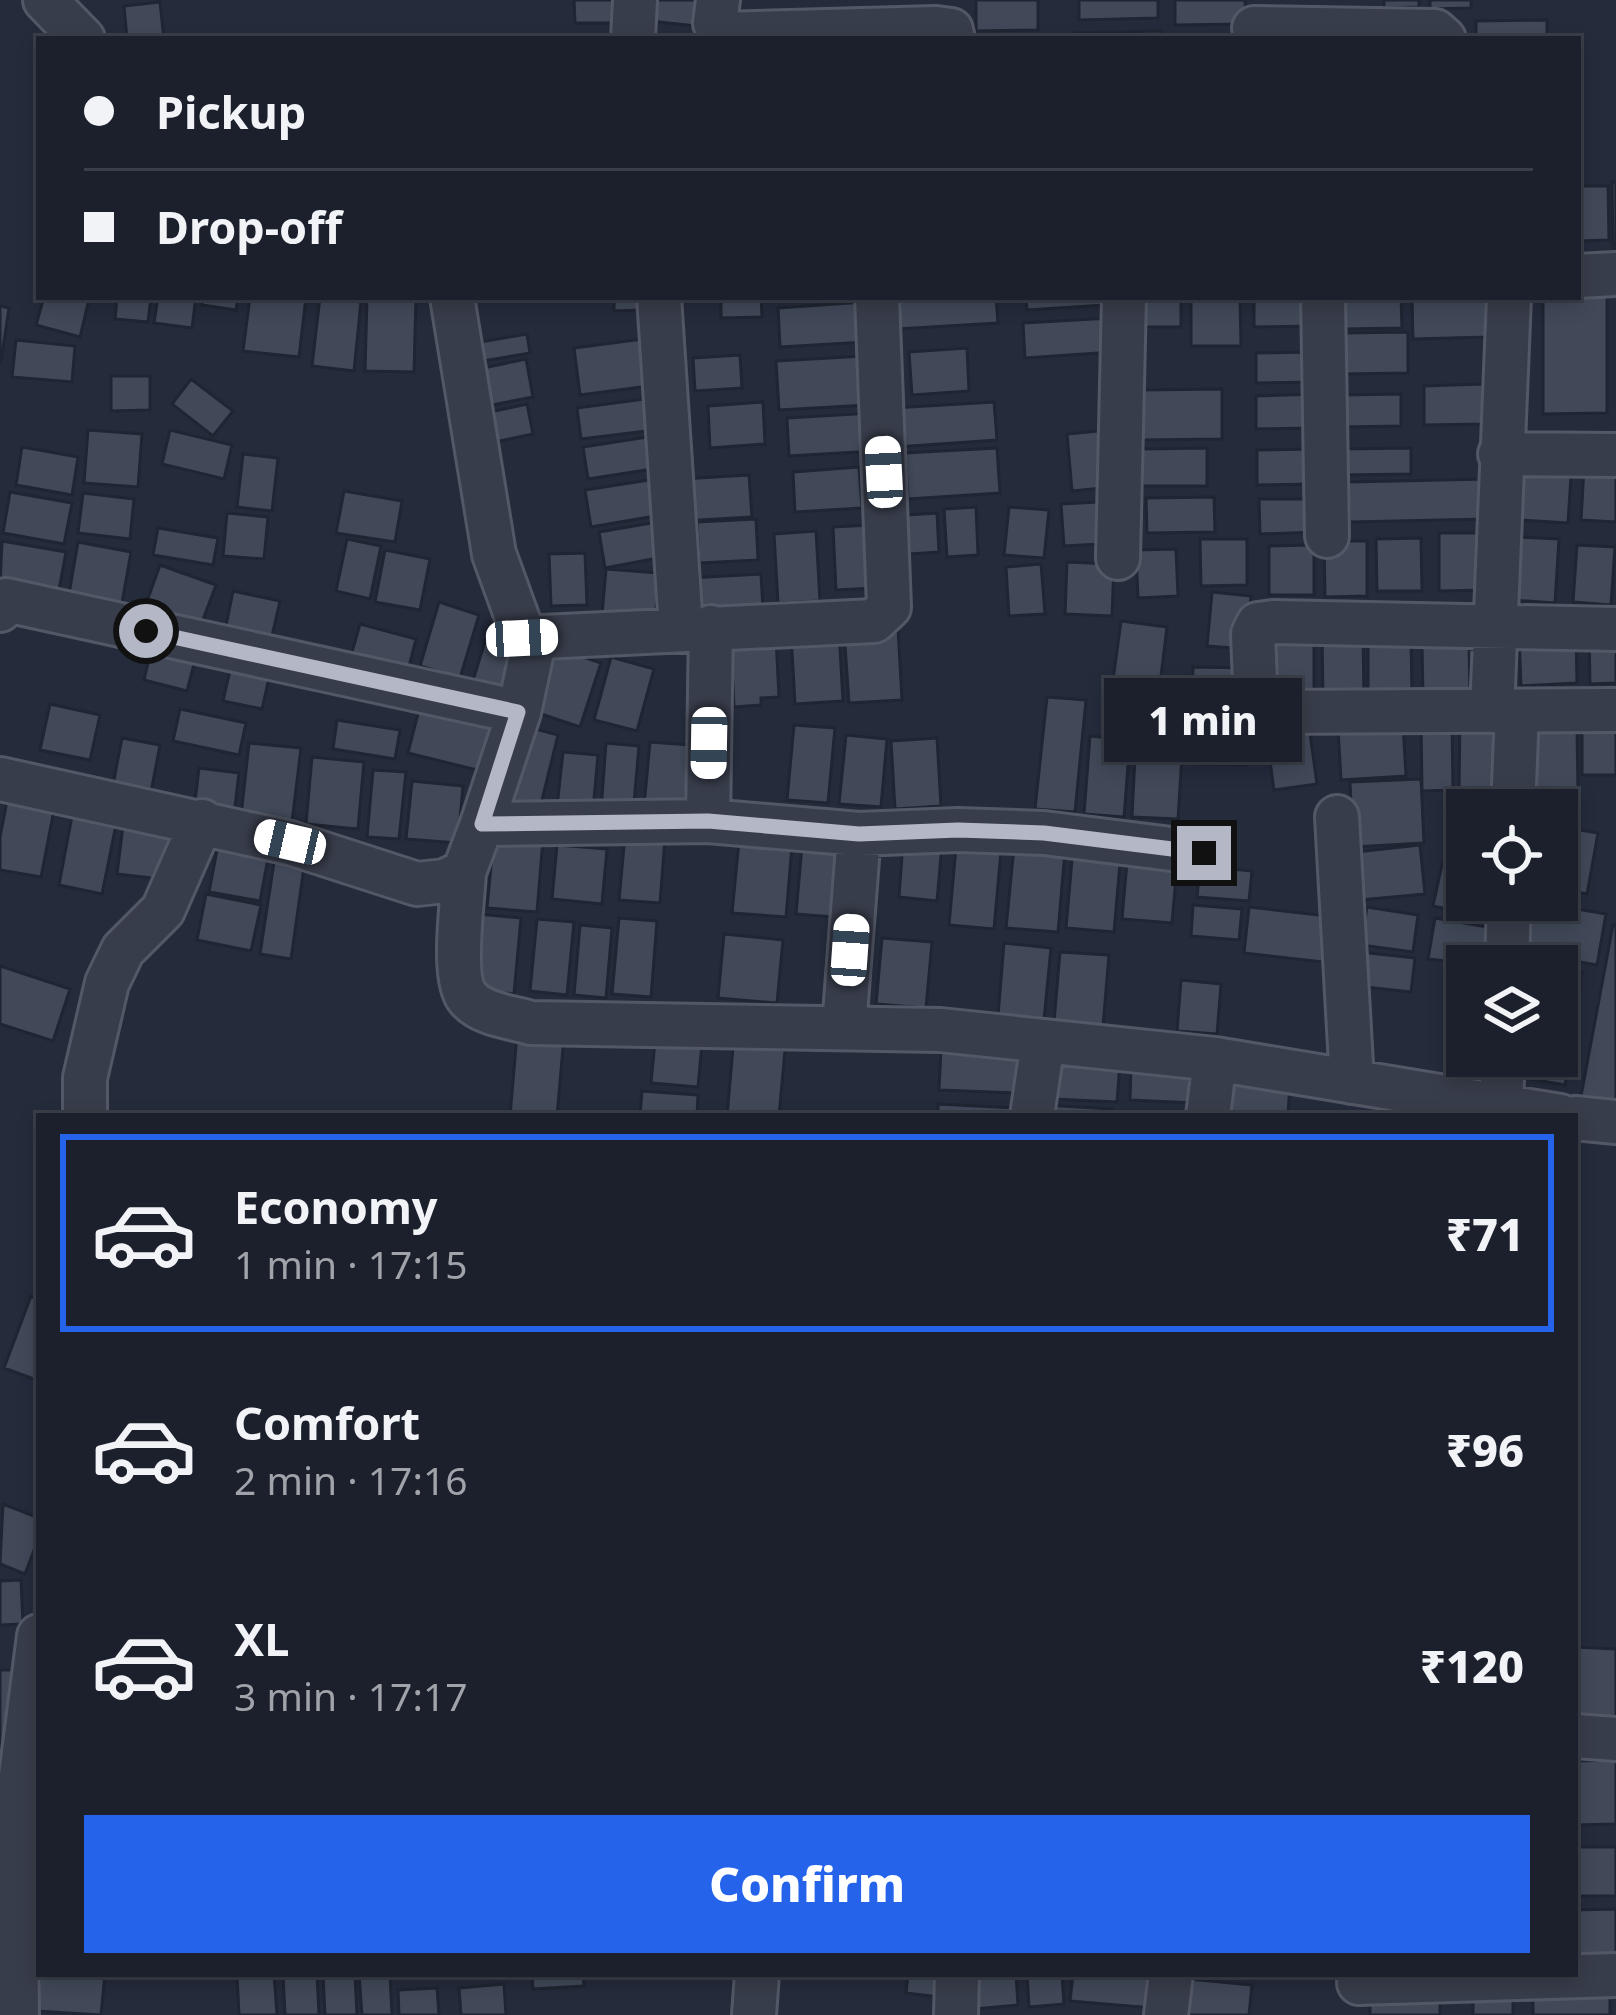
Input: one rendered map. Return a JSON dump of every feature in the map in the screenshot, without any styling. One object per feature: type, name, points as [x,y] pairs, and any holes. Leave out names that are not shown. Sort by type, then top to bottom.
[{"type":"street","points":[[633,36],[634,0]]},
{"type":"street","points":[[718,0],[715,23],[722,34],[937,28],[950,30],[951,36]]},
{"type":"street","points":[[52,2],[80,36]]},
{"type":"street","points":[[1254,22],[1435,31],[1441,36]]},
{"type":"street","points":[[1581,275],[1616,274]]},
{"type":"street","points":[[452,300],[494,554],[531,656],[518,712],[464,872],[460,979],[467,997],[483,1009],[531,1022],[589,1026],[940,1030],[1215,1059],[1362,1094],[1501,1104],[1545,1113]]},
{"type":"street","points":[[659,300],[696,627],[708,821]]},
{"type":"street","points":[[522,638],[874,621],[889,607],[877,300]]},
{"type":"street","points":[[1118,558],[1124,300]]},
{"type":"street","points":[[1323,300],[1327,536]]},
{"type":"street","points":[[1509,300],[1494,625],[1511,789]]},
{"type":"street","points":[[1500,454],[1616,455]]},
{"type":"street","points":[[0,610],[6,600],[518,712]]},
{"type":"street","points":[[1616,628],[1264,622],[1253,634],[1256,707],[1262,712],[1616,710]]},
{"type":"street","points":[[0,779],[290,842],[416,884],[445,881],[464,872]]},
{"type":"street","points":[[1337,817],[1362,1094]]},
{"type":"street","points":[[85,1113],[85,1078],[107,983],[123,950],[163,910],[202,821]]},
{"type":"street","points":[[482,824],[708,821],[859,834],[1044,833],[1204,853]]},
{"type":"street","points":[[844,1027],[859,834]]},
{"type":"street","points":[[1032,1113],[1043,1042]]},
{"type":"street","points":[[1208,1113],[1215,1059]]},
{"type":"street","points":[[1501,1104],[1502,1077]]},
{"type":"street","points":[[1578,1118],[1616,1123]]},
{"type":"street","points":[[17,2015],[27,1870],[15,1822],[36,1659]]},
{"type":"street","points":[[1578,1736],[1616,1738]]},
{"type":"street","points":[[1578,1976],[1616,1975]]},
{"type":"street","points":[[754,2015],[757,1977]]},
{"type":"street","points":[[956,2015],[957,1977]]},
{"type":"street","points":[[1166,2015],[1171,1977]]},
{"type":"street","points":[[1359,1983],[1552,1977]]},
{"type":"building","points":[[574,0],[628,0],[628,23],[575,23]]},
{"type":"building","points":[[644,0],[700,0],[696,26],[641,20]]},
{"type":"building","points":[[976,0],[1038,0],[1038,30],[976,31]]},
{"type":"building","points":[[1079,0],[1158,0],[1158,18],[1079,20]]},
{"type":"building","points":[[1175,0],[1245,0],[1246,24],[1175,25]]},
{"type":"building","points":[[1384,0],[1419,0],[1419,7],[1384,8]]},
{"type":"building","points":[[1430,0],[1471,0],[1471,8],[1430,9]]},
{"type":"building","points":[[160,2],[164,36],[127,36],[124,6]]},
{"type":"building","points":[[1547,20],[1547,36],[1476,36],[1476,21]]},
{"type":"building","points":[[1161,31],[1161,36],[1074,36]]},
{"type":"building","points":[[1612,182],[1616,182],[1616,248],[1613,248]]},
{"type":"building","points":[[1581,186],[1608,186],[1609,240],[1581,241]]},
{"type":"building","points":[[1581,293],[1607,293],[1607,413],[1543,414],[1543,300],[1581,300]]},
{"type":"building","points":[[43,300],[89,300],[80,337],[36,325]]},
{"type":"building","points":[[117,300],[151,300],[148,322],[115,319]]},
{"type":"building","points":[[158,300],[196,300],[192,328],[154,323]]},
{"type":"building","points":[[203,300],[238,300],[236,310],[202,305]]},
{"type":"building","points":[[250,300],[306,300],[299,357],[243,351]]},
{"type":"building","points":[[320,300],[361,302],[354,371],[312,366]]},
{"type":"building","points":[[367,300],[416,300],[414,372],[365,371]]},
{"type":"building","points":[[614,300],[639,300],[640,310],[614,311]]},
{"type":"building","points":[[721,300],[761,300],[762,317],[721,318]]},
{"type":"building","points":[[896,300],[996,300],[998,323],[897,329]]},
{"type":"building","points":[[1026,300],[1105,300],[1105,305],[1027,310]]},
{"type":"building","points":[[1135,300],[1181,300],[1181,327],[1136,327]]},
{"type":"building","points":[[1191,300],[1240,300],[1241,346],[1191,346]]},
{"type":"building","points":[[1254,300],[1317,300],[1317,326],[1254,327]]},
{"type":"building","points":[[1343,300],[1401,300],[1402,328],[1344,329]]},
{"type":"building","points":[[1412,300],[1488,300],[1489,337],[1413,339]]},
{"type":"building","points":[[864,302],[866,342],[780,347],[778,308]]},
{"type":"building","points":[[0,306],[9,308],[1,362],[0,362]]},
{"type":"building","points":[[1111,318],[1113,352],[1025,358],[1023,323]]},
{"type":"building","points":[[1408,332],[1408,373],[1344,374],[1344,333]]},
{"type":"building","points":[[527,334],[530,353],[483,361],[480,342]]},
{"type":"building","points":[[643,339],[649,386],[580,395],[574,348]]},
{"type":"building","points":[[16,340],[75,346],[72,382],[12,377]]},
{"type":"building","points":[[967,348],[969,391],[912,395],[909,352]]},
{"type":"building","points":[[1318,352],[1318,382],[1256,383],[1256,353]]},
{"type":"building","points":[[740,355],[742,388],[695,391],[693,358]]},
{"type":"building","points":[[865,356],[868,405],[779,410],[776,361]]},
{"type":"building","points":[[526,359],[533,397],[476,408],[469,371]]},
{"type":"building","points":[[111,376],[150,376],[150,410],[111,411]]},
{"type":"building","points":[[191,379],[233,411],[213,436],[172,404]]},
{"type":"building","points":[[1483,384],[1484,424],[1424,425],[1424,386]]},
{"type":"building","points":[[1222,389],[1222,439],[1141,440],[1140,390]]},
{"type":"building","points":[[1316,394],[1317,428],[1256,429],[1256,396]]},
{"type":"building","points":[[1401,394],[1401,426],[1342,427],[1341,395]]},
{"type":"building","points":[[652,398],[655,430],[581,439],[577,408]]},
{"type":"building","points":[[763,402],[765,444],[710,448],[708,406]]},
{"type":"building","points":[[994,402],[997,440],[896,447],[893,408]]},
{"type":"building","points":[[527,404],[533,434],[486,444],[481,414]]},
{"type":"building","points":[[872,413],[874,451],[789,456],[787,418]]},
{"type":"building","points":[[88,430],[142,434],[138,487],[84,483]]},
{"type":"building","points":[[170,430],[232,445],[224,479],[162,464]]},
{"type":"building","points":[[1108,430],[1113,487],[1072,491],[1067,434]]},
{"type":"building","points":[[654,436],[659,468],[588,479],[583,447]]},
{"type":"building","points":[[22,447],[78,457],[72,495],[16,485]]},
{"type":"building","points":[[997,448],[1000,493],[908,499],[905,453]]},
{"type":"building","points":[[1207,448],[1207,486],[1142,486],[1141,449]]},
{"type":"building","points":[[1411,448],[1411,474],[1341,475],[1340,449]]},
{"type":"building","points":[[1320,449],[1321,484],[1257,485],[1257,450]]},
{"type":"building","points":[[243,454],[278,458],[272,511],[237,507]]},
{"type":"building","points":[[1525,458],[1572,461],[1568,523],[1521,520]]},
{"type":"building","points":[[859,467],[862,508],[795,512],[793,472]]},
{"type":"building","points":[[1584,467],[1616,469],[1616,522],[1581,520]]},
{"type":"building","points":[[749,475],[752,517],[683,521],[681,479]]},
{"type":"building","points":[[1488,479],[1489,519],[1349,522],[1348,482]]},
{"type":"building","points":[[649,480],[655,516],[591,527],[585,490]]},
{"type":"building","points":[[344,491],[402,501],[395,542],[336,533]]},
{"type":"building","points":[[10,492],[72,503],[64,544],[3,533]]},
{"type":"building","points":[[83,493],[134,499],[130,539],[78,533]]},
{"type":"building","points":[[1214,497],[1215,532],[1147,533],[1146,498]]},
{"type":"building","points":[[1259,499],[1319,499],[1319,532],[1260,534]]},
{"type":"building","points":[[1116,501],[1118,543],[1064,546],[1061,504]]},
{"type":"building","points":[[976,507],[978,555],[947,557],[944,509]]},
{"type":"building","points":[[1009,507],[1049,510],[1044,558],[1004,555]]},
{"type":"building","points":[[227,513],[268,517],[264,559],[223,556]]},
{"type":"building","points":[[937,513],[939,552],[909,554],[907,515]]},
{"type":"building","points":[[756,519],[758,560],[699,563],[697,522]]},
{"type":"building","points":[[657,522],[663,557],[605,568],[599,532]]},
{"type":"building","points":[[871,525],[875,588],[836,590],[833,527]]},
{"type":"building","points":[[158,528],[218,538],[213,565],[153,555]]},
{"type":"building","points":[[816,531],[820,601],[778,603],[774,534]]},
{"type":"building","points":[[1439,533],[1483,533],[1484,590],[1439,591]]},
{"type":"building","points":[[1517,537],[1559,539],[1555,603],[1512,600]]},
{"type":"building","points":[[1421,538],[1422,591],[1377,591],[1376,539]]},
{"type":"building","points":[[347,539],[381,546],[370,599],[336,591]]},
{"type":"building","points":[[1200,539],[1247,539],[1247,585],[1201,586]]},
{"type":"building","points":[[2,541],[66,552],[58,595],[0,586]]},
{"type":"building","points":[[1324,541],[1367,541],[1367,596],[1325,597]]},
{"type":"building","points":[[78,542],[131,552],[122,603],[69,594]]},
{"type":"building","points":[[1314,545],[1314,595],[1269,595],[1269,546]]},
{"type":"building","points":[[1577,545],[1615,547],[1611,605],[1573,602]]},
{"type":"building","points":[[1176,549],[1178,596],[1138,598],[1136,550]]},
{"type":"building","points":[[385,550],[430,559],[420,610],[375,602]]},
{"type":"building","points":[[585,553],[587,605],[551,606],[549,554]]},
{"type":"building","points":[[1067,562],[1114,564],[1112,616],[1065,614]]},
{"type":"building","points":[[1041,564],[1045,614],[1009,616],[1006,567]]},
{"type":"building","points":[[160,565],[216,585],[201,625],[146,604]]},
{"type":"building","points":[[606,569],[659,573],[655,619],[602,615]]},
{"type":"building","points":[[761,574],[763,609],[691,614],[689,578]]},
{"type":"building","points":[[233,591],[280,601],[272,636],[226,626]]},
{"type":"building","points":[[1212,592],[1251,596],[1246,649],[1207,646]]},
{"type":"building","points":[[439,602],[479,615],[460,678],[420,666]]},
{"type":"building","points":[[1121,621],[1167,627],[1158,701],[1111,695]]},
{"type":"building","points":[[360,624],[416,639],[407,674],[350,659]]},
{"type":"building","points":[[898,628],[902,700],[849,703],[844,632]]},
{"type":"building","points":[[839,631],[843,701],[795,704],[791,634]]},
{"type":"building","points":[[1265,631],[1314,631],[1314,704],[1266,705]]},
{"type":"building","points":[[1589,633],[1616,633],[1616,683],[1590,684]]},
{"type":"building","points":[[1576,634],[1577,683],[1521,686],[1519,635]]},
{"type":"building","points":[[487,635],[526,646],[510,702],[470,690]]},
{"type":"building","points":[[1322,635],[1363,635],[1364,698],[1323,699]]},
{"type":"building","points":[[1411,636],[1412,699],[1368,700],[1368,637]]},
{"type":"building","points":[[776,637],[779,697],[761,698],[761,705],[734,707],[731,647]]},
{"type":"building","points":[[153,642],[197,653],[187,691],[144,680]]},
{"type":"building","points":[[1469,645],[1470,697],[1423,698],[1422,646]]},
{"type":"building","points":[[551,646],[601,663],[580,727],[529,710]]},
{"type":"building","points":[[611,657],[654,669],[637,731],[594,720]]},
{"type":"building","points":[[231,666],[270,674],[262,709],[223,701]]},
{"type":"building","points":[[1193,667],[1250,668],[1249,708],[1192,706]]},
{"type":"building","points":[[1047,697],[1086,700],[1075,812],[1035,809]]},
{"type":"building","points":[[421,702],[494,720],[481,771],[408,753]]},
{"type":"building","points":[[50,704],[100,715],[90,760],[40,750]]},
{"type":"building","points":[[180,709],[246,723],[239,755],[173,741]]},
{"type":"building","points":[[1460,718],[1506,718],[1504,789],[1459,789]]},
{"type":"building","points":[[337,720],[400,730],[395,759],[333,749]]},
{"type":"building","points":[[1421,721],[1452,721],[1453,789],[1422,791]]},
{"type":"building","points":[[1194,722],[1247,723],[1246,765],[1192,764]]},
{"type":"building","points":[[1616,723],[1616,775],[1582,775],[1582,724]]},
{"type":"building","points":[[1403,724],[1406,776],[1341,780],[1338,728]]},
{"type":"building","points":[[794,725],[835,728],[828,803],[787,800]]},
{"type":"building","points":[[1577,727],[1578,789],[1529,789],[1528,728]]},
{"type":"building","points":[[532,728],[558,735],[538,816],[511,810]]},
{"type":"building","points":[[1310,733],[1317,784],[1274,790],[1267,740]]},
{"type":"building","points":[[846,735],[887,739],[881,807],[839,804]]},
{"type":"building","points":[[1090,736],[1130,740],[1124,817],[1084,814]]},
{"type":"building","points":[[1136,736],[1183,738],[1178,819],[1132,817]]},
{"type":"building","points":[[122,738],[160,745],[151,792],[113,785]]},
{"type":"building","points":[[937,738],[941,806],[895,809],[891,741]]},
{"type":"building","points":[[650,742],[691,745],[685,809],[644,806]]},
{"type":"building","points":[[249,743],[301,748],[292,822],[241,816]]},
{"type":"building","points":[[606,743],[639,746],[633,814],[601,811]]},
{"type":"building","points":[[563,752],[598,755],[593,810],[557,807]]},
{"type":"building","points":[[312,757],[364,762],[358,829],[306,824]]},
{"type":"building","points":[[199,768],[239,773],[234,815],[194,810]]},
{"type":"building","points":[[373,770],[406,772],[399,839],[367,837]]},
{"type":"building","points":[[1421,779],[1424,843],[1353,847],[1350,782]]},
{"type":"building","points":[[412,781],[463,786],[458,843],[406,839]]},
{"type":"building","points":[[7,801],[54,810],[41,877],[0,870]]},
{"type":"building","points":[[72,816],[116,825],[102,894],[59,885]]},
{"type":"building","points":[[123,825],[175,830],[169,880],[117,874]]},
{"type":"building","points":[[1578,830],[1598,833],[1587,894],[1578,892]]},
{"type":"building","points":[[494,834],[543,839],[537,912],[487,908]]},
{"type":"building","points":[[625,835],[665,838],[660,903],[619,900]]},
{"type":"building","points":[[739,841],[792,845],[786,917],[732,913]]},
{"type":"building","points":[[903,842],[942,845],[937,901],[899,897]]},
{"type":"building","points":[[218,845],[269,853],[260,901],[209,892]]},
{"type":"building","points":[[557,845],[607,849],[602,904],[552,899]]},
{"type":"building","points":[[802,845],[853,849],[847,918],[796,914]]},
{"type":"building","points":[[1420,845],[1425,894],[1360,900],[1356,852]]},
{"type":"building","points":[[956,847],[1001,851],[994,929],[949,925]]},
{"type":"building","points":[[1014,847],[1065,851],[1058,932],[1006,928]]},
{"type":"building","points":[[1073,848],[1121,852],[1114,932],[1066,928]]},
{"type":"building","points":[[275,856],[305,860],[291,959],[260,954]]},
{"type":"building","points":[[1443,860],[1446,861],[1446,909],[1433,906]]},
{"type":"building","points":[[1127,862],[1177,866],[1172,923],[1122,919]]},
{"type":"building","points":[[1200,866],[1252,871],[1249,901],[1197,897]]},
{"type":"building","points":[[206,894],[261,905],[251,951],[197,940]]},
{"type":"building","points":[[1193,905],[1242,909],[1239,940],[1191,936]]},
{"type":"building","points":[[1249,907],[1337,917],[1332,963],[1244,953]]},
{"type":"building","points":[[1367,907],[1418,915],[1413,952],[1361,945]]},
{"type":"building","points":[[1578,909],[1606,914],[1597,965],[1578,962],[1578,945],[1524,945],[1528,921],[1578,921]]},
{"type":"building","points":[[478,914],[521,918],[514,994],[471,990]]},
{"type":"building","points":[[619,918],[657,921],[651,997],[612,994]]},
{"type":"building","points":[[1435,918],[1499,929],[1496,945],[1446,945],[1446,961],[1428,959]]},
{"type":"building","points":[[537,919],[574,922],[567,995],[530,991]]},
{"type":"building","points":[[580,925],[612,928],[606,998],[574,995]]},
{"type":"building","points":[[1616,925],[1616,1102],[1581,1096]]},
{"type":"building","points":[[724,934],[783,940],[777,1003],[718,998]]},
{"type":"building","points":[[882,938],[932,942],[926,1008],[876,1004]]},
{"type":"building","points":[[1004,943],[1051,948],[1044,1020],[998,1016]]},
{"type":"building","points":[[1060,952],[1109,955],[1103,1026],[1054,1022]]},
{"type":"building","points":[[1360,952],[1415,958],[1411,992],[1356,986]]},
{"type":"building","points":[[0,966],[70,989],[53,1041],[0,1024]]},
{"type":"building","points":[[1181,980],[1221,984],[1217,1034],[1177,1031]]},
{"type":"building","points":[[517,1034],[564,1037],[557,1113],[510,1113]]},
{"type":"building","points":[[734,1036],[786,1040],[779,1113],[727,1113]]},
{"type":"building","points":[[655,1041],[702,1044],[698,1087],[651,1083]]},
{"type":"building","points":[[941,1048],[1020,1052],[1018,1093],[939,1090]]},
{"type":"building","points":[[1054,1059],[1120,1062],[1117,1102],[1052,1099]]},
{"type":"building","points":[[1131,1068],[1196,1071],[1194,1103],[1130,1100]]},
{"type":"building","points":[[1227,1077],[1290,1081],[1288,1113],[1225,1113]]},
{"type":"building","points":[[1519,1077],[1566,1077],[1565,1085]]},
{"type":"building","points":[[642,1091],[698,1095],[697,1113],[640,1113]]},
{"type":"building","points":[[938,1104],[1015,1108],[1014,1113],[938,1113]]},
{"type":"building","points":[[1044,1105],[1112,1109],[1111,1113],[1044,1113]]},
{"type":"building","points":[[31,1296],[36,1298],[36,1380],[4,1368]]},
{"type":"building","points":[[3,1504],[36,1517],[36,1545],[25,1574],[0,1564]]},
{"type":"building","points":[[21,1580],[23,1624],[0,1625],[0,1581]]},
{"type":"building","points":[[1578,1647],[1616,1649],[1616,1728],[1578,1726]]},
{"type":"building","points":[[0,1670],[12,1670],[11,1746],[0,1746]]},
{"type":"building","points":[[1616,1760],[1616,1824],[1578,1825],[1578,1761]]},
{"type":"building","points":[[1578,1847],[1616,1847],[1616,1896],[1578,1896]]},
{"type":"building","points":[[1616,1909],[1616,1955],[1578,1956],[1578,1910]]},
{"type":"building","points":[[40,1977],[105,1977],[101,2015],[36,2011]]},
{"type":"building","points":[[237,1977],[274,1977],[277,2015],[239,2015]]},
{"type":"building","points":[[283,1977],[317,1977],[319,2015],[285,2015]]},
{"type":"building","points":[[323,1977],[355,1977],[357,2015],[325,2015]]},
{"type":"building","points":[[359,1977],[390,1977],[392,2015],[362,2015]]},
{"type":"building","points":[[532,1977],[583,1977],[584,1986],[533,1989]]},
{"type":"building","points":[[908,1977],[950,1977],[948,1998],[906,1993]]},
{"type":"building","points":[[973,1977],[1016,1977],[1018,2005],[975,2009]]},
{"type":"building","points":[[1027,1977],[1062,1977],[1064,2004],[1029,2007]]},
{"type":"building","points":[[1073,1977],[1156,1977],[1153,2008],[1070,2001]]},
{"type":"building","points":[[1179,1978],[1252,1985],[1249,2015],[1186,2015]]},
{"type":"building","points":[[504,1984],[506,2015],[461,2015],[459,1988]]},
{"type":"building","points":[[437,1988],[439,2015],[399,2015],[398,1990]]},
{"type":"building","points":[[1513,1991],[1513,2015],[1473,2015],[1473,1992]]},
{"type":"building","points":[[1610,1991],[1610,2015],[1533,2015],[1533,1992]]},
{"type":"building","points":[[1440,1996],[1440,2015],[1370,2015],[1370,1997]]},
{"type":"route","points":[[146,631],[518,712],[482,824],[708,821],[859,834],[1044,833],[1204,853]]}]
